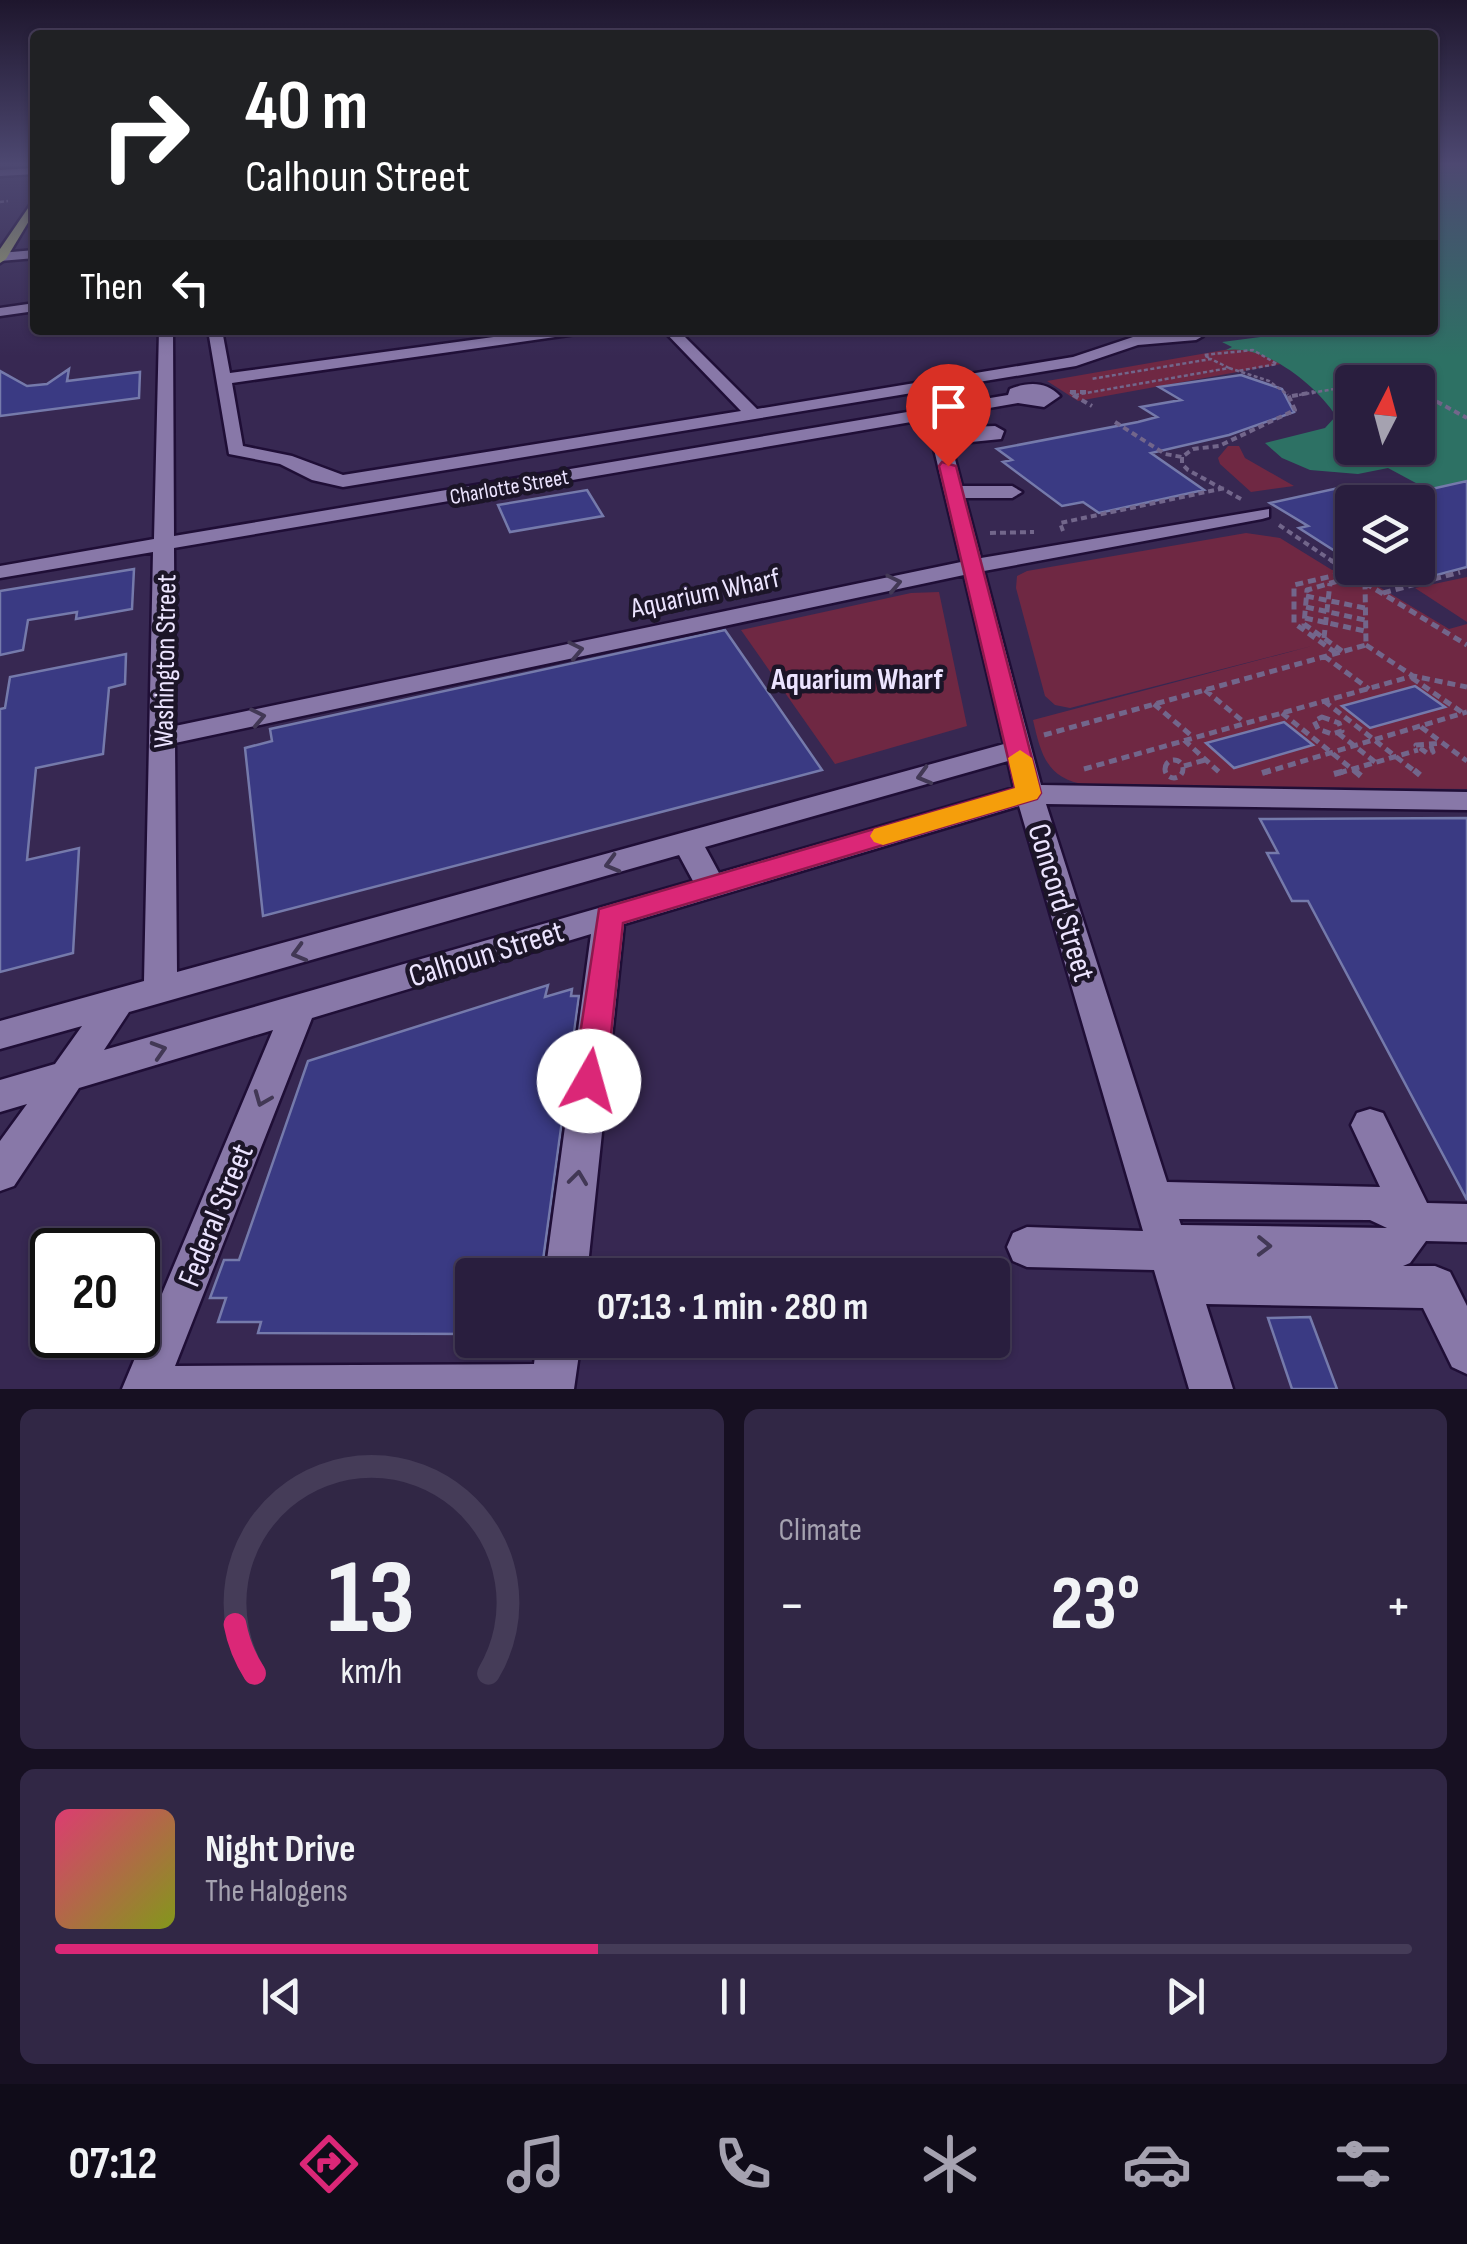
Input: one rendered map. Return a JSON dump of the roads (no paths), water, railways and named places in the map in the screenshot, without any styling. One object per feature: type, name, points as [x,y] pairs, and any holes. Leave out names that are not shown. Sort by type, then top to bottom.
[{"type":"main road","points":[[1,256],[20,228]]},
{"type":"street","points":[[1,256],[30,254]]},
{"type":"street","points":[[0,312],[30,308]]},
{"type":"street","name":"Washington Street","points":[[160,992],[166,335]]},
{"type":"street","points":[[216,335],[234,450],[285,460],[319,476],[342,481],[1076,361],[1136,341],[1196,336]]},
{"type":"street","points":[[223,379],[540,335]]},
{"type":"street","points":[[675,335],[754,415]]},
{"type":"street","points":[[1101,335],[1118,348]]},
{"type":"street","points":[[859,397],[888,422]]},
{"type":"street","name":"Charlotte Street","points":[[0,572],[888,422],[933,430],[1018,398]]},
{"type":"street","name":"Concord Street","points":[[933,430],[1031,742],[1028,793],[1211,1389]]},
{"type":"street","points":[[954,492],[1012,492]]},
{"type":"street","name":"Aquarium Wharf","points":[[163,737],[974,566],[1262,513]]},
{"type":"street","name":"Calhoun Street","points":[[0,1035],[688,843],[1031,742]]},
{"type":"street","points":[[1028,793],[1064,797],[1467,801]]},
{"type":"street","name":"Calhoun Street","points":[[0,1096],[1028,793]]},
{"type":"street","points":[[688,843],[711,887]]},
{"type":"street","points":[[568,1258],[610,916]]},
{"type":"street","points":[[0,1173],[116,1005]]},
{"type":"street","name":"Federal Street","points":[[299,1009],[144,1388],[554,1386],[557,1358]]},
{"type":"street","points":[[1370,1125],[1416,1222]]},
{"type":"street","points":[[1153,1200],[1372,1202],[1416,1222],[1467,1223]]},
{"type":"street","points":[[1172,1260],[1396,1248],[1416,1222]]},
{"type":"street","points":[[1028,1247],[1435,1287],[1467,1352]]},
{"type":"district","name":"Aquarium Wharf","points":[[857,679]]}]
